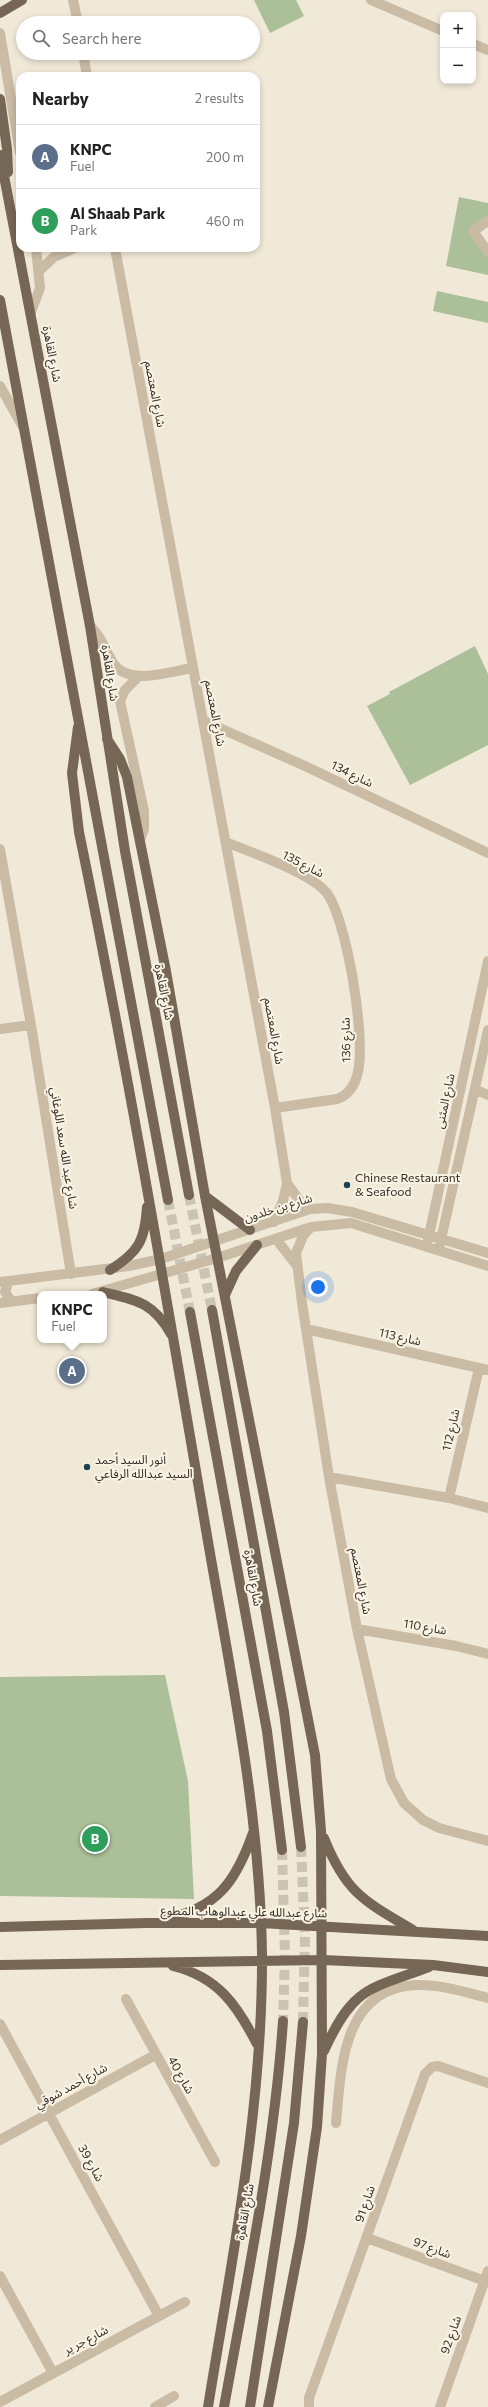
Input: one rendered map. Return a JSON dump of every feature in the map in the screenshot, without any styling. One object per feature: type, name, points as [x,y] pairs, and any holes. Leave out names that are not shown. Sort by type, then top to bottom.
[{"type":"main road","points":[[0,13],[22,0]]},
{"type":"main road","points":[[0,99],[7,149],[7,190]]},
{"type":"main road","name":"شارع القاهرة","points":[[0,155],[16,236]]},
{"type":"main road","name":"شارع القاهرة","points":[[19,252],[90,626],[125,851],[189,1195]]},
{"type":"main road","points":[[0,300],[78,727],[168,1200]]},
{"type":"main road","points":[[78,727],[72,773],[79,832],[164,1272],[255,1829],[262,1960],[258,2045],[249,2146],[208,2407]]},
{"type":"main road","points":[[107,739],[116,751],[124,768],[140,840],[166,971],[205,1196],[315,1755],[321,1831],[323,1926],[322,2054],[317,2127],[302,2236],[268,2407]]},
{"type":"main road","points":[[110,1270],[126,1259],[142,1241],[146,1223],[148,1195]]},
{"type":"main road","points":[[205,1196],[250,1230]]},
{"type":"main road","points":[[225,1295],[236,1270],[257,1245]]},
{"type":"main road","points":[[107,1293],[130,1298],[148,1306],[174,1338]]},
{"type":"main road","name":"شارع القاهرة","points":[[212,1310],[284,1712],[301,1848]]},
{"type":"main road","name":"شارع القاهرة","points":[[190,1312],[267,1731],[282,1850]]},
{"type":"main road","points":[[147,1923],[190,1912],[222,1892],[235,1876],[255,1829]]},
{"type":"main road","points":[[321,1831],[335,1866],[351,1888],[364,1901],[414,1931]]},
{"type":"main road","name":"شارع عبدالله علي عبدالوهاب المطوع","points":[[0,1927],[147,1923],[261,1923],[488,1936]]},
{"type":"main road","points":[[0,1965],[151,1964],[262,1960],[323,1960],[433,1965],[488,1972]]},
{"type":"main road","points":[[151,1964],[182,1968],[211,1982],[234,2003],[258,2045]]},
{"type":"main road","points":[[322,2054],[337,2022],[359,1995],[380,1984],[433,1965]]},
{"type":"main road","name":"شارع القاهرة","points":[[224,2407],[272,2130],[283,2021]]},
{"type":"main road","points":[[250,2407],[294,2123],[303,2022]]},
{"type":"street","points":[[73,0],[76,16]]},
{"type":"street","points":[[371,0],[440,30]]},
{"type":"street","points":[[0,33],[16,129]]},
{"type":"street","points":[[476,45],[488,50]]},
{"type":"street","points":[[84,60],[86,72]]},
{"type":"street","points":[[488,221],[473,231],[488,252]]},
{"type":"street","points":[[31,312],[38,296],[40,270],[37,252]]},
{"type":"street","points":[[40,270],[54,257],[66,252]]},
{"type":"street","name":"شارع المعتصم","points":[[116,252],[204,721],[274,1108],[286,1183],[283,1201],[274,1222]]},
{"type":"street","points":[[0,386],[23,426]]},
{"type":"street","points":[[90,626],[101,639],[116,666],[124,672],[138,677],[193,668]]},
{"type":"street","points":[[138,677],[125,690],[120,701],[144,811],[144,829],[140,840]]},
{"type":"street","name":"شارع 134","points":[[204,721],[305,766],[488,853]]},
{"type":"street","name":"شارع 135","points":[[226,842],[306,877],[325,891],[338,916],[357,1004]]},
{"type":"street","name":"شارع عبد الله سعد اللوغاني","points":[[0,849],[31,1025],[71,1274]]},
{"type":"street","name":"شارع المثنى","points":[[427,1247],[488,961]]},
{"type":"street","name":"شارع 136","points":[[274,1108],[332,1101],[349,1092],[356,1079],[360,1066],[357,1004]]},
{"type":"street","points":[[0,1029],[31,1025]]},
{"type":"street","points":[[438,1250],[476,1090],[488,1030]]},
{"type":"street","points":[[476,1090],[488,1095]]},
{"type":"street","name":"شارع المعتصم","points":[[286,1183],[299,1200],[310,1209]]},
{"type":"street","name":"شارع بن خلدون","points":[[4,1282],[110,1270],[161,1259],[310,1209],[344,1210],[488,1253]]},
{"type":"street","points":[[106,1291],[164,1272],[217,1258],[311,1227],[351,1223],[488,1266]]},
{"type":"street","name":"شارع المعتصم","points":[[311,1227],[300,1241],[296,1253],[297,1266],[329,1477],[357,1629],[385,1760],[391,1779],[399,1796],[416,1816],[432,1825],[488,1841]]},
{"type":"street","name":"شارع المعتصم","points":[[276,1239],[297,1266]]},
{"type":"street","points":[[4,1282],[5,1292],[11,1301]]},
{"type":"street","points":[[0,1302],[37,1298]]},
{"type":"street","name":"شارع 113","points":[[306,1329],[483,1369]]},
{"type":"street","name":"شارع 112","points":[[449,1498],[483,1369]]},
{"type":"street","points":[[329,1477],[449,1498],[488,1508]]},
{"type":"street","name":"شارع 110","points":[[357,1629],[456,1646],[488,1654]]},
{"type":"street","points":[[336,2123],[346,2053],[360,2012],[369,2002],[397,1987],[416,1985],[446,1988],[488,1998]]},
{"type":"street","name":"شارع 40","points":[[126,2000],[215,2162]]},
{"type":"street","name":"شارع 39","points":[[0,2024],[159,2316]]},
{"type":"street","name":"شارع أحمد شوقي","points":[[0,2140],[155,2055]]},
{"type":"street","name":"شارع 91","points":[[309,2407],[309,2398],[427,2071],[438,2066],[488,2083]]},
{"type":"street","name":"شارع 97","points":[[367,2238],[486,2281]]},
{"type":"street","name":"شارع 92","points":[[440,2407],[486,2281],[488,2271]]},
{"type":"street","points":[[0,2276],[53,2373]]},
{"type":"street","name":"شارع جر ير","points":[[2,2403],[53,2373],[185,2302]]},
{"type":"street","points":[[155,2407],[174,2396]]},
{"type":"green space","points":[[254,0],[296,0],[304,16],[270,33]]},
{"type":"green space","points":[[459,197],[488,203],[488,221],[473,231],[488,252],[488,275],[446,266]]},
{"type":"green space","points":[[437,291],[488,302],[488,323],[433,311]]},
{"type":"green space","points":[[475,646],[488,674],[488,745],[410,785],[367,706],[390,694],[389,692]]},
{"type":"green space","points":[[165,1675],[188,1781],[194,1899],[0,1896],[0,1677]]},
{"type":"tunnel","points":[[189,1195],[212,1310]]},
{"type":"tunnel","points":[[168,1200],[190,1312]]},
{"type":"tunnel","points":[[301,1847],[305,1935],[303,2022]]},
{"type":"tunnel","points":[[282,1850],[285,1955],[283,2021]]},
{"type":"place","name":"Chinese Restaurant & Seafood","points":[[347,1185]]},
{"type":"place","name":"KNPC","points":[[72,1371]]},
{"type":"place","name":"أنور السيد أحمد السيد عبدالله الرفاعي","points":[[87,1467]]},
{"type":"place","name":"Al Shaab Park","points":[[95,1839]]}]
